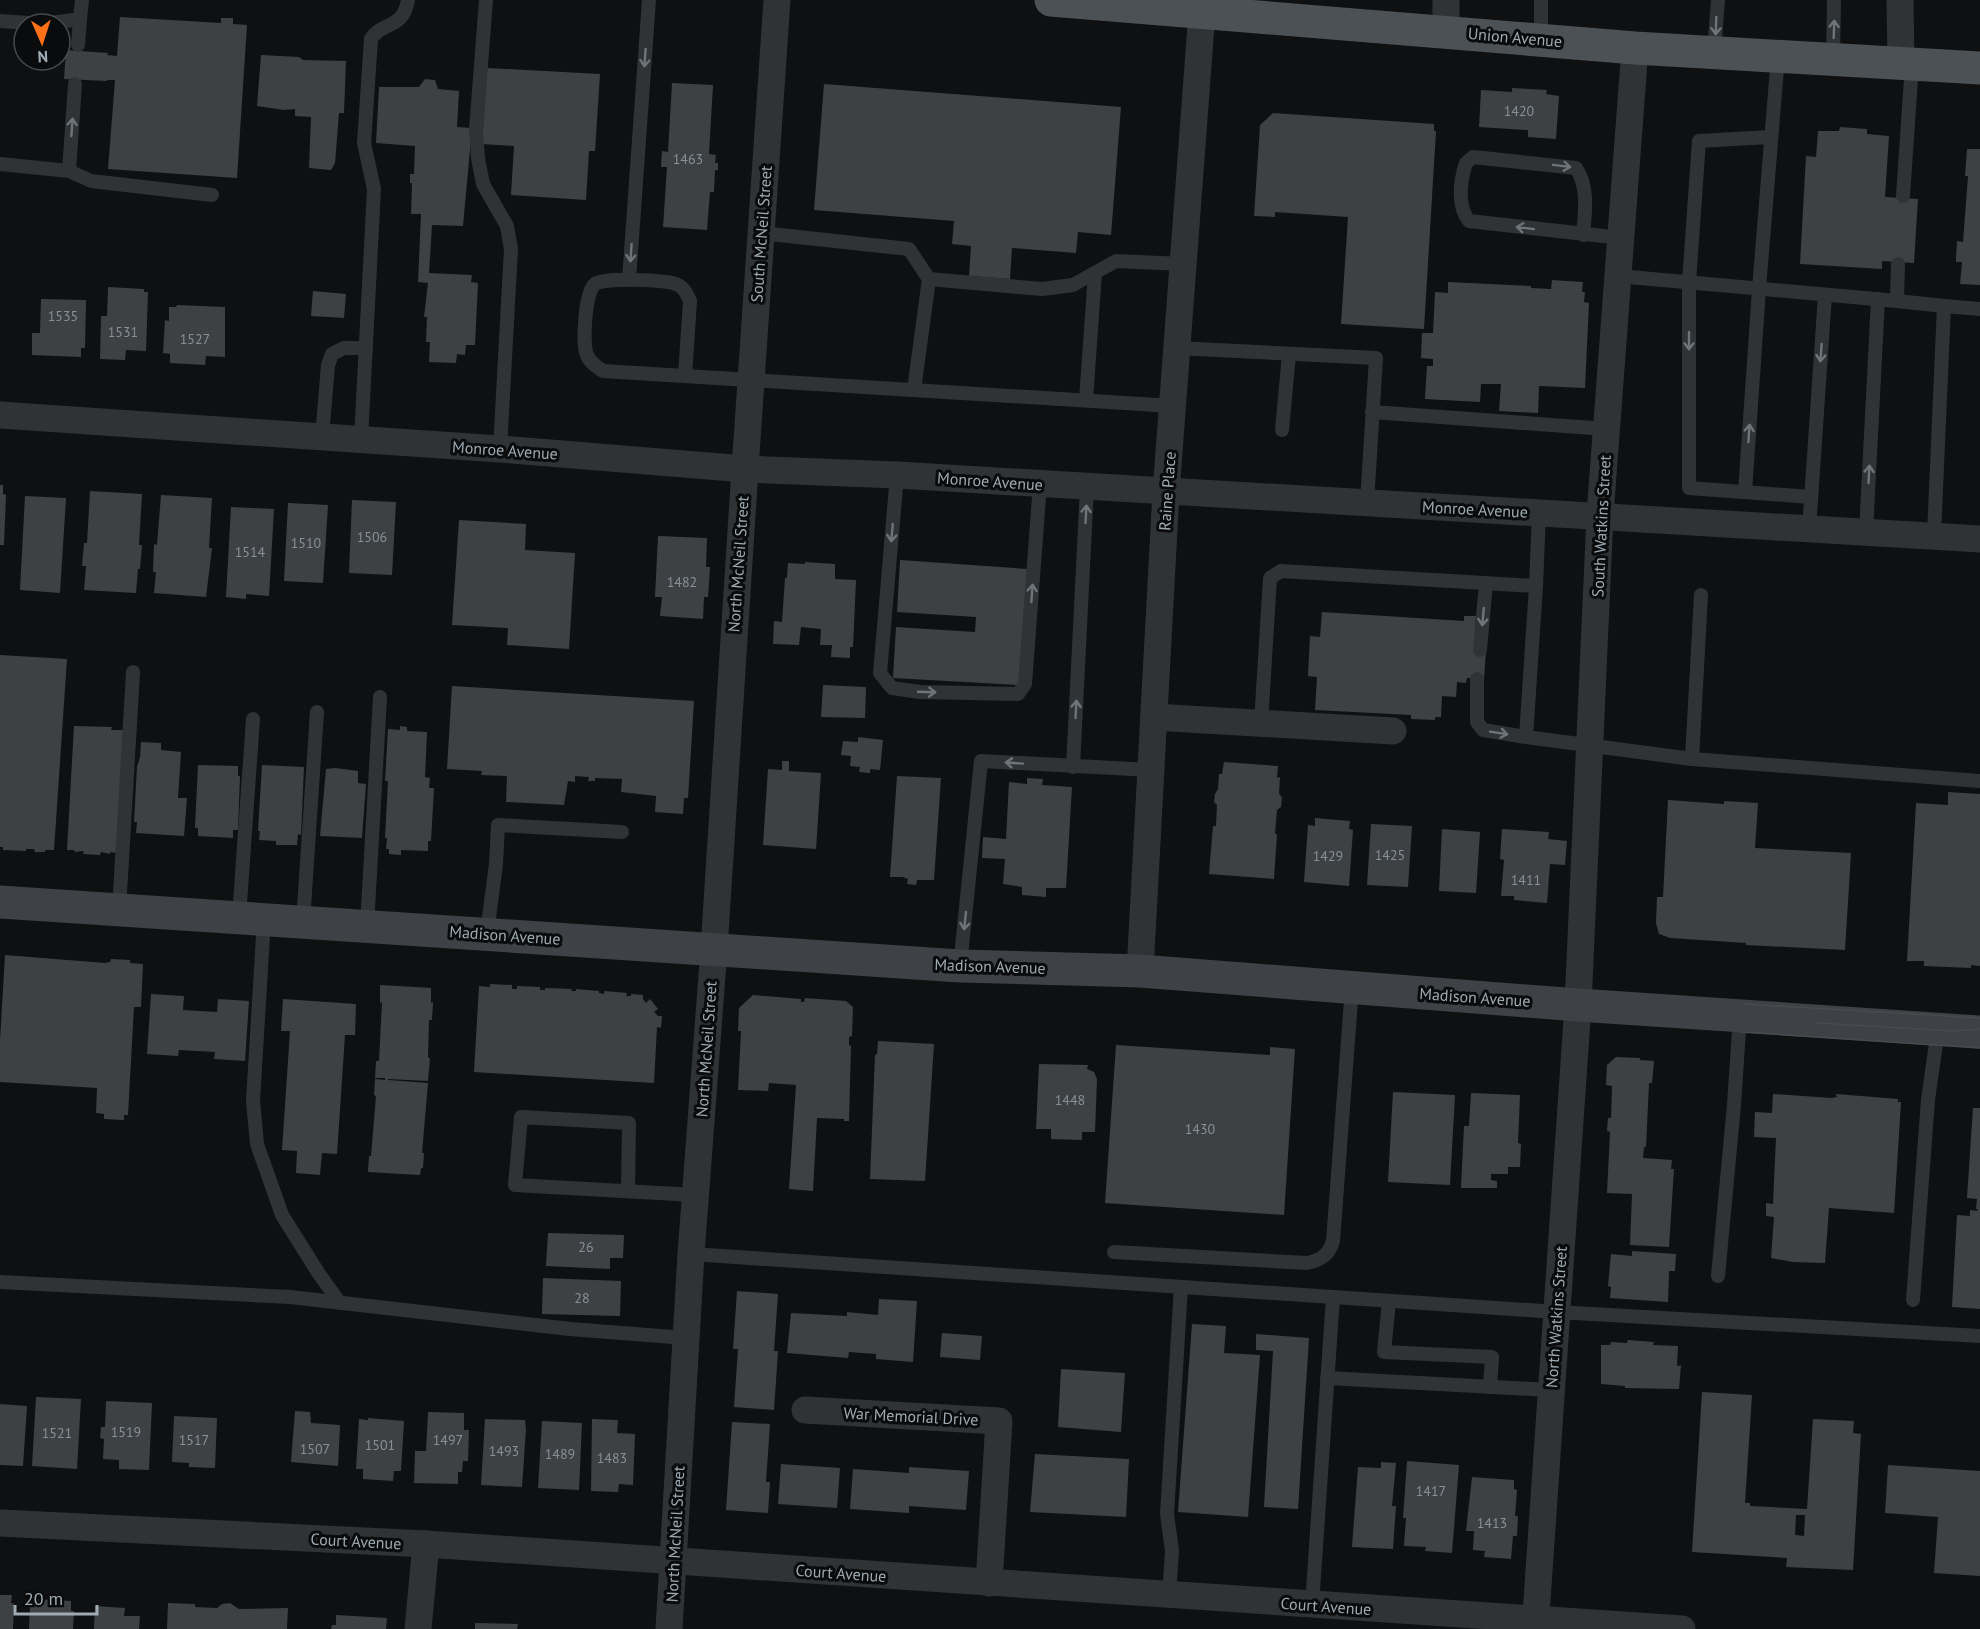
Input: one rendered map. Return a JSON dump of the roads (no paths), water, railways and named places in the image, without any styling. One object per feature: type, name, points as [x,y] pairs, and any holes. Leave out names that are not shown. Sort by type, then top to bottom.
[{"type":"main road","name":"Union Avenue","points":[[1051,0],[1446,16],[1541,39],[1635,48],[1980,68]]},
{"type":"street","name":"South McNeil Street","points":[[744,469],[777,0]]},
{"type":"street","points":[[1900,0],[1907,63]]},
{"type":"street","name":"Raine Place","points":[[1140,971],[1166,492],[1183,264],[1183,7]]},
{"type":"street","name":"South Watkins Street","points":[[1578,1005],[1600,515],[1635,48]]},
{"type":"street","name":"Monroe Avenue","points":[[0,415],[500,449],[744,469],[897,475],[1980,538]]},
{"type":"street","name":"North McNeil Street","points":[[669,1629],[691,1254],[714,949],[744,469]]},
{"type":"street","points":[[1154,717],[1393,731]]},
{"type":"street","name":"Madison Avenue","points":[[0,902],[960,966],[1140,971],[1578,1005],[1980,1032]]},
{"type":"street","name":"North Watkins Street","points":[[1535,1625],[1578,1005]]},
{"type":"street","name":"War Memorial Drive","points":[[805,1410],[999,1421],[989,1583]]},
{"type":"street","name":"Court Avenue","points":[[0,1523],[426,1544],[1312,1605],[1535,1625],[1682,1629]]},
{"type":"street","points":[[418,1629],[426,1544]]},
{"type":"lane","points":[[78,45],[82,0]]},
{"type":"lane","points":[[361,440],[374,189],[364,143],[371,39],[375,33],[398,21],[406,9],[408,0]]},
{"type":"lane","points":[[486,0],[476,130],[478,158],[483,184],[507,226],[512,249],[500,449]]},
{"type":"lane","points":[[629,280],[649,0]]},
{"type":"lane","points":[[1541,0],[1541,39]]},
{"type":"lane","points":[[1714,52],[1718,0]]},
{"type":"lane","points":[[1833,59],[1834,0]]},
{"type":"lane","points":[[0,21],[44,24],[80,19]]},
{"type":"lane","points":[[1745,492],[1758,289],[1778,56]]},
{"type":"lane","points":[[1903,196],[1907,63]]},
{"type":"lane","points":[[69,171],[75,84]]},
{"type":"lane","points":[[1770,137],[1699,141],[1689,282],[1689,488],[1811,497]]},
{"type":"lane","points":[[1583,235],[1584,191],[1576,168],[1473,158],[1466,163],[1461,188],[1463,214],[1469,221],[1583,235],[1621,238]]},
{"type":"lane","points":[[0,165],[69,171],[91,181],[212,195]]},
{"type":"lane","points":[[761,233],[909,249],[929,279],[914,390]]},
{"type":"lane","points":[[929,279],[1042,289],[1073,285],[1116,261],[1183,264]]},
{"type":"lane","points":[[1897,301],[1898,264]]},
{"type":"lane","points":[[1086,400],[1095,273]]},
{"type":"lane","points":[[1618,276],[1980,309]]},
{"type":"lane","points":[[685,376],[690,301],[686,291],[676,284],[629,280],[602,280],[592,286],[588,296],[585,344],[587,356],[603,371],[1173,406]]},
{"type":"lane","points":[[1809,529],[1825,295]]},
{"type":"lane","points":[[1866,532],[1878,299]]},
{"type":"lane","points":[[1934,536],[1944,306]]},
{"type":"lane","points":[[322,437],[328,365],[332,354],[344,348],[366,348]]},
{"type":"lane","points":[[1177,348],[1376,358],[1367,503]]},
{"type":"lane","points":[[1282,430],[1289,354]]},
{"type":"lane","points":[[1372,412],[1607,429]]},
{"type":"lane","points":[[897,475],[880,673],[892,688],[920,692],[1018,694],[1025,684],[1040,484]]},
{"type":"lane","points":[[1073,767],[1088,487]]},
{"type":"lane","points":[[1526,737],[1539,512]]},
{"type":"lane","points":[[1261,723],[1270,578],[1281,571],[1536,586]]},
{"type":"lane","points":[[1480,651],[1486,583]]},
{"type":"lane","points":[[1692,759],[1701,595]]},
{"type":"lane","points":[[119,910],[133,672]]},
{"type":"lane","points":[[1477,679],[1477,722],[1483,730],[1692,759],[1980,781]]},
{"type":"lane","points":[[367,926],[380,697]]},
{"type":"lane","points":[[303,922],[316,712]]},
{"type":"lane","points":[[252,719],[253,1101],[257,1144],[282,1215],[340,1303]]},
{"type":"lane","points":[[960,966],[981,761],[1151,770]]},
{"type":"lane","points":[[487,933],[496,864],[498,825],[622,832]]},
{"type":"lane","points":[[1114,1252],[1307,1263],[1316,1261],[1328,1252],[1333,1240],[1352,987]]},
{"type":"lane","points":[[1718,1276],[1740,1015]]},
{"type":"lane","points":[[1913,1300],[1928,1100],[1938,1029]]},
{"type":"lane","points":[[627,1190],[629,1123],[521,1117],[515,1185],[695,1195]]},
{"type":"lane","points":[[691,1254],[1557,1312],[1980,1336]]},
{"type":"lane","points":[[0,1282],[290,1298],[570,1329],[686,1338]]},
{"type":"lane","points":[[1169,1595],[1172,1551],[1167,1514],[1181,1287]]},
{"type":"lane","points":[[1312,1605],[1333,1297]]},
{"type":"lane","points":[[1389,1301],[1384,1352],[1492,1357],[1490,1387]]},
{"type":"lane","points":[[1327,1378],[1551,1390]]},
{"type":"tram line","points":[[1743,1004],[1980,1018]]},
{"type":"tram line","points":[[1818,1023],[1953,1031],[1980,1029]]},
{"type":"tram line","points":[[1741,1032],[1980,1048]]}]
